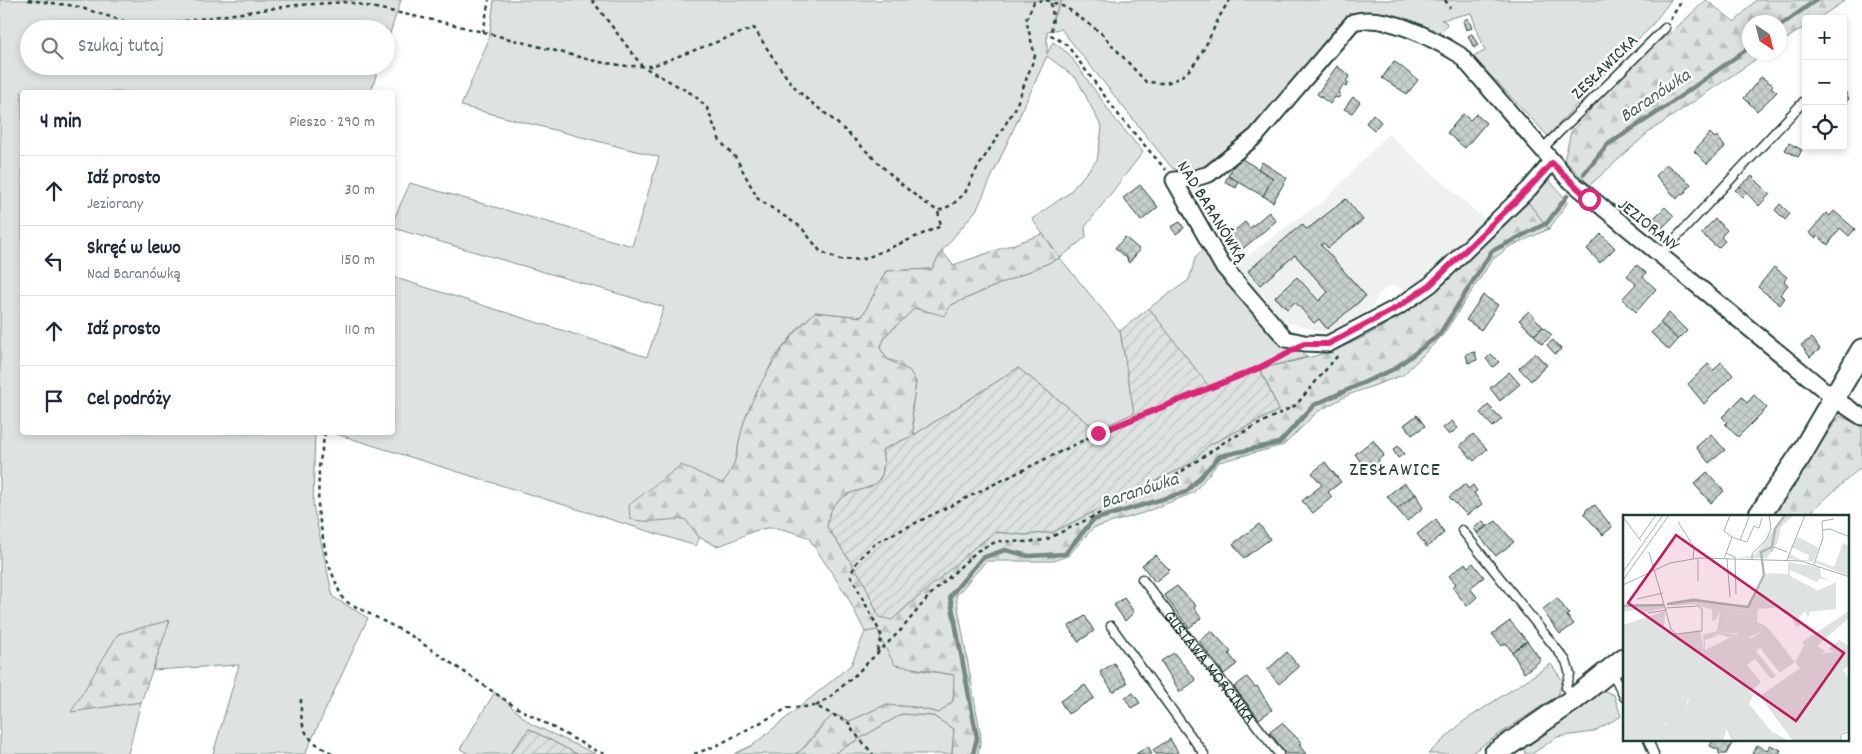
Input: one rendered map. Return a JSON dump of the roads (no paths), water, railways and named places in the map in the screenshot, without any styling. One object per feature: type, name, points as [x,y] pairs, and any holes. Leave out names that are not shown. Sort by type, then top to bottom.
[{"type":"street","name":"JEZIORANY","points":[[1174,180],[1192,179],[1209,174],[1249,142],[1353,22],[1364,19],[1377,20],[1411,31],[1460,55],[1552,163],[1589,199],[1835,399],[1862,417]]},
{"type":"street","name":"NAD BARANÓWKĄ","points":[[1174,180],[1222,265],[1286,339],[1304,344],[1328,344],[1398,307],[1430,285],[1552,163]]},
{"type":"street","points":[[1760,515],[1835,399],[1862,350]]},
{"type":"street","points":[[1494,754],[1572,700],[1618,664]]},
{"type":"lane","name":"ZESŁAWICKA","points":[[1541,150],[1666,28]]},
{"type":"lane","points":[[1659,256],[1802,104]]},
{"type":"lane","points":[[1462,530],[1566,661],[1570,674],[1566,687],[1572,700]]},
{"type":"lane","name":"GUSTAWA MORCINKA","points":[[1142,579],[1279,754]]},
{"type":"lane","points":[[1111,626],[1204,754]]},
{"type":"lane","points":[[1618,664],[1623,692]]},
{"type":"lane","points":[[1649,742],[1654,754]]},
{"type":"waterway","name":"Baranówka","points":[[1787,21],[1816,0]]},
{"type":"waterway","name":"Baranówka","points":[[1584,174],[1607,145],[1664,108],[1742,53]]},
{"type":"waterway","name":"Baranówka","points":[[973,754],[977,738],[950,596],[982,558],[1005,550],[1029,556],[1065,554],[1093,520],[1186,492],[1220,456],[1279,443],[1314,405],[1394,369],[1439,335],[1492,251],[1547,223],[1567,196]]},
{"type":"district","name":"ZESŁAWICE","points":[[1395,468]]}]
